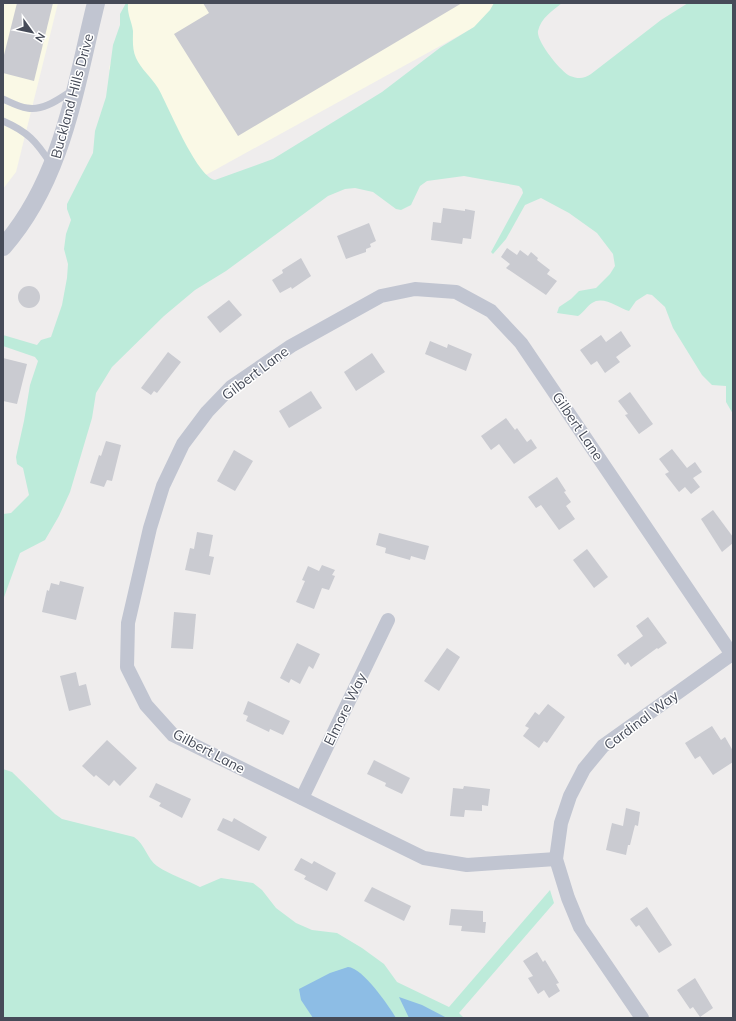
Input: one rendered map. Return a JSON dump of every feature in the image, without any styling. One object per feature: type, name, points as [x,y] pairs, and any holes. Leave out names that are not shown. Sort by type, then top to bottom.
[{"type":"street","name":"Buckland Hills Drive","points":[[3,246],[24,220],[53,166],[75,89],[96,3]]},
{"type":"street","name":"Gilbert Lane","points":[[556,859],[467,865],[424,858],[173,735],[146,705],[127,667],[128,623],[150,528],[163,486],[184,444],[207,412],[231,387],[291,346],[381,296],[415,288],[456,292],[491,311],[521,343],[732,655]]},
{"type":"street","name":"Elmore Way","points":[[302,798],[388,620]]},
{"type":"street","name":"Cardinal Way","points":[[642,1018],[580,927],[568,898],[556,859],[561,823],[570,796],[584,769],[604,746],[732,655]]},
{"type":"lane","points":[[3,99],[26,108],[38,108],[51,104],[75,89]]},
{"type":"lane","points":[[3,121],[19,128],[37,142],[53,166]]},
{"type":"shaded area","points":[[3,3],[58,3],[16,172],[3,189]]},
{"type":"shaded area","points":[[126,3],[509,3],[511,7],[204,176],[109,69]]},
{"type":"green space","points":[[126,3],[128,4],[128,11],[133,31],[133,48],[136,58],[158,88],[191,154],[208,176],[215,180],[273,159],[382,92],[441,47],[474,27],[490,10],[494,3],[562,3],[544,19],[539,26],[538,36],[545,49],[561,69],[570,76],[583,78],[591,74],[661,20],[688,3],[733,3],[733,414],[726,402],[726,386],[712,385],[702,375],[673,328],[665,307],[652,295],[647,294],[636,301],[629,311],[601,300],[592,303],[578,316],[557,313],[559,307],[571,299],[579,291],[596,288],[610,274],[615,266],[613,254],[597,233],[569,213],[541,198],[525,205],[506,239],[493,254],[491,252],[523,193],[519,186],[464,176],[427,181],[420,186],[411,205],[401,210],[396,209],[373,192],[355,188],[345,189],[328,196],[226,271],[195,290],[164,316],[112,367],[96,393],[92,418],[70,492],[59,516],[45,540],[20,553],[3,600],[3,514],[11,513],[29,495],[23,468],[17,464],[16,457],[30,385],[38,361],[35,357],[3,346],[3,335],[37,345],[41,340],[51,337],[62,305],[67,278],[68,264],[64,249],[66,234],[71,220],[67,209],[67,204],[93,153],[95,131],[106,97],[113,45],[120,25],[120,14]]},
{"type":"green space","points":[[3,769],[12,772],[62,819],[134,837],[138,840],[151,860],[157,866],[173,875],[200,887],[221,878],[253,883],[262,890],[276,908],[296,923],[312,930],[337,933],[362,948],[384,964],[397,982],[449,1007],[550,890],[554,903],[459,1013],[464,1018],[3,1018]]},
{"type":"water","points":[[348,967],[354,969],[368,980],[396,1018],[313,1018],[301,1000],[299,989],[330,973]]},
{"type":"water","points":[[399,997],[422,1005],[447,1018],[409,1018]]},
{"type":"building","points":[[17,3],[53,3],[34,81],[3,73],[3,59]]},
{"type":"building","points":[[203,3],[462,3],[238,136],[174,34],[209,13]]},
{"type":"building","points":[[443,208],[475,211],[471,239],[463,238],[462,244],[431,240],[433,222],[441,223]]},
{"type":"building","points":[[369,223],[376,241],[370,244],[371,247],[366,249],[366,252],[346,259],[337,236]]},
{"type":"building","points":[[507,248],[517,255],[520,250],[528,256],[531,252],[538,258],[537,260],[550,270],[547,274],[557,281],[546,295],[506,268],[510,264],[501,257]]},
{"type":"building","points":[[301,258],[311,276],[292,289],[291,287],[280,293],[272,280],[283,273],[282,270]]},
{"type":"building","points":[[29,286],[37,289],[40,297],[37,305],[29,308],[21,305],[18,297],[21,289]]},
{"type":"building","points":[[229,300],[242,315],[220,333],[207,317]]},
{"type":"building","points":[[621,331],[631,346],[616,357],[620,362],[605,373],[597,361],[591,365],[580,350],[601,335],[606,342]]},
{"type":"building","points":[[430,341],[447,348],[448,344],[472,354],[466,371],[425,354]]},
{"type":"building","points":[[168,352],[181,362],[157,393],[154,391],[151,395],[141,388]]},
{"type":"building","points":[[372,353],[385,372],[356,391],[344,372]]},
{"type":"building","points":[[3,358],[27,364],[17,404],[3,401]]},
{"type":"building","points":[[311,391],[322,408],[289,428],[279,411]]},
{"type":"building","points":[[630,392],[653,424],[639,434],[625,415],[628,414],[618,401]]},
{"type":"building","points":[[506,418],[515,430],[517,428],[527,442],[531,439],[537,448],[514,464],[499,444],[491,450],[481,436]]},
{"type":"building","points":[[106,441],[121,445],[112,481],[107,480],[104,487],[90,483],[99,455],[101,456]]},
{"type":"building","points":[[672,449],[687,468],[695,462],[702,472],[693,478],[700,487],[691,494],[685,487],[679,492],[665,474],[669,472],[659,459]]},
{"type":"building","points":[[234,450],[253,461],[235,491],[217,481]]},
{"type":"building","points":[[557,477],[566,491],[564,492],[571,502],[566,506],[575,519],[559,530],[541,505],[536,508],[528,497]]},
{"type":"building","points":[[713,510],[733,537],[733,543],[722,552],[701,519]]},
{"type":"building","points":[[197,532],[213,535],[209,556],[214,557],[210,575],[185,570],[190,548],[194,549]]},
{"type":"building","points":[[379,533],[429,546],[425,560],[411,556],[410,560],[385,553],[386,548],[376,545]]},
{"type":"building","points":[[587,549],[608,577],[594,588],[573,560]]},
{"type":"building","points":[[322,565],[335,570],[332,575],[335,576],[329,590],[322,588],[314,609],[296,602],[305,581],[302,580],[308,566],[319,571]]},
{"type":"building","points":[[60,581],[84,587],[76,620],[42,612],[47,590],[49,591],[51,583],[59,585]]},
{"type":"building","points":[[174,612],[196,614],[193,649],[171,648]]},
{"type":"building","points":[[648,617],[667,643],[658,649],[657,648],[631,667],[628,662],[625,665],[617,655],[643,636],[636,626]]},
{"type":"building","points":[[297,643],[320,654],[313,669],[309,666],[300,684],[291,679],[289,683],[280,678]]},
{"type":"building","points":[[447,648],[460,657],[439,691],[424,681]]},
{"type":"building","points":[[76,672],[79,686],[86,684],[91,705],[69,711],[60,676]]},
{"type":"building","points":[[248,701],[290,721],[283,735],[270,729],[269,732],[246,721],[248,716],[243,714]]},
{"type":"building","points":[[548,704],[565,717],[547,743],[544,741],[539,748],[523,736],[529,728],[525,726],[535,712],[539,715]]},
{"type":"building","points":[[712,726],[721,740],[725,737],[733,751],[733,762],[713,775],[700,756],[695,759],[685,743]]},
{"type":"building","points":[[107,740],[137,768],[120,786],[114,780],[109,786],[96,775],[94,777],[82,766]]},
{"type":"building","points":[[374,760],[410,778],[402,794],[385,786],[386,783],[367,774]]},
{"type":"building","points":[[156,783],[191,799],[182,818],[159,806],[161,803],[149,797]]},
{"type":"building","points":[[464,786],[490,789],[488,806],[482,805],[482,811],[465,810],[464,817],[450,816],[453,788],[463,789]]},
{"type":"building","points":[[626,808],[640,812],[638,826],[635,825],[626,855],[606,850],[612,823],[623,826]]},
{"type":"building","points":[[223,818],[232,822],[234,818],[267,837],[259,851],[217,830]]},
{"type":"building","points":[[301,858],[312,864],[314,861],[336,873],[327,891],[304,879],[306,876],[294,870]]},
{"type":"building","points":[[372,887],[411,906],[404,921],[364,901]]},
{"type":"building","points":[[647,907],[672,945],[659,953],[639,925],[636,927],[630,919]]},
{"type":"building","points":[[451,909],[483,911],[483,922],[486,922],[485,933],[461,931],[462,926],[449,925]]},
{"type":"building","points":[[537,952],[543,962],[545,960],[559,983],[556,984],[560,991],[549,998],[544,990],[538,994],[528,978],[533,976],[523,961]]},
{"type":"building","points":[[695,978],[713,1008],[700,1017],[693,1007],[690,1009],[677,990]]}]
